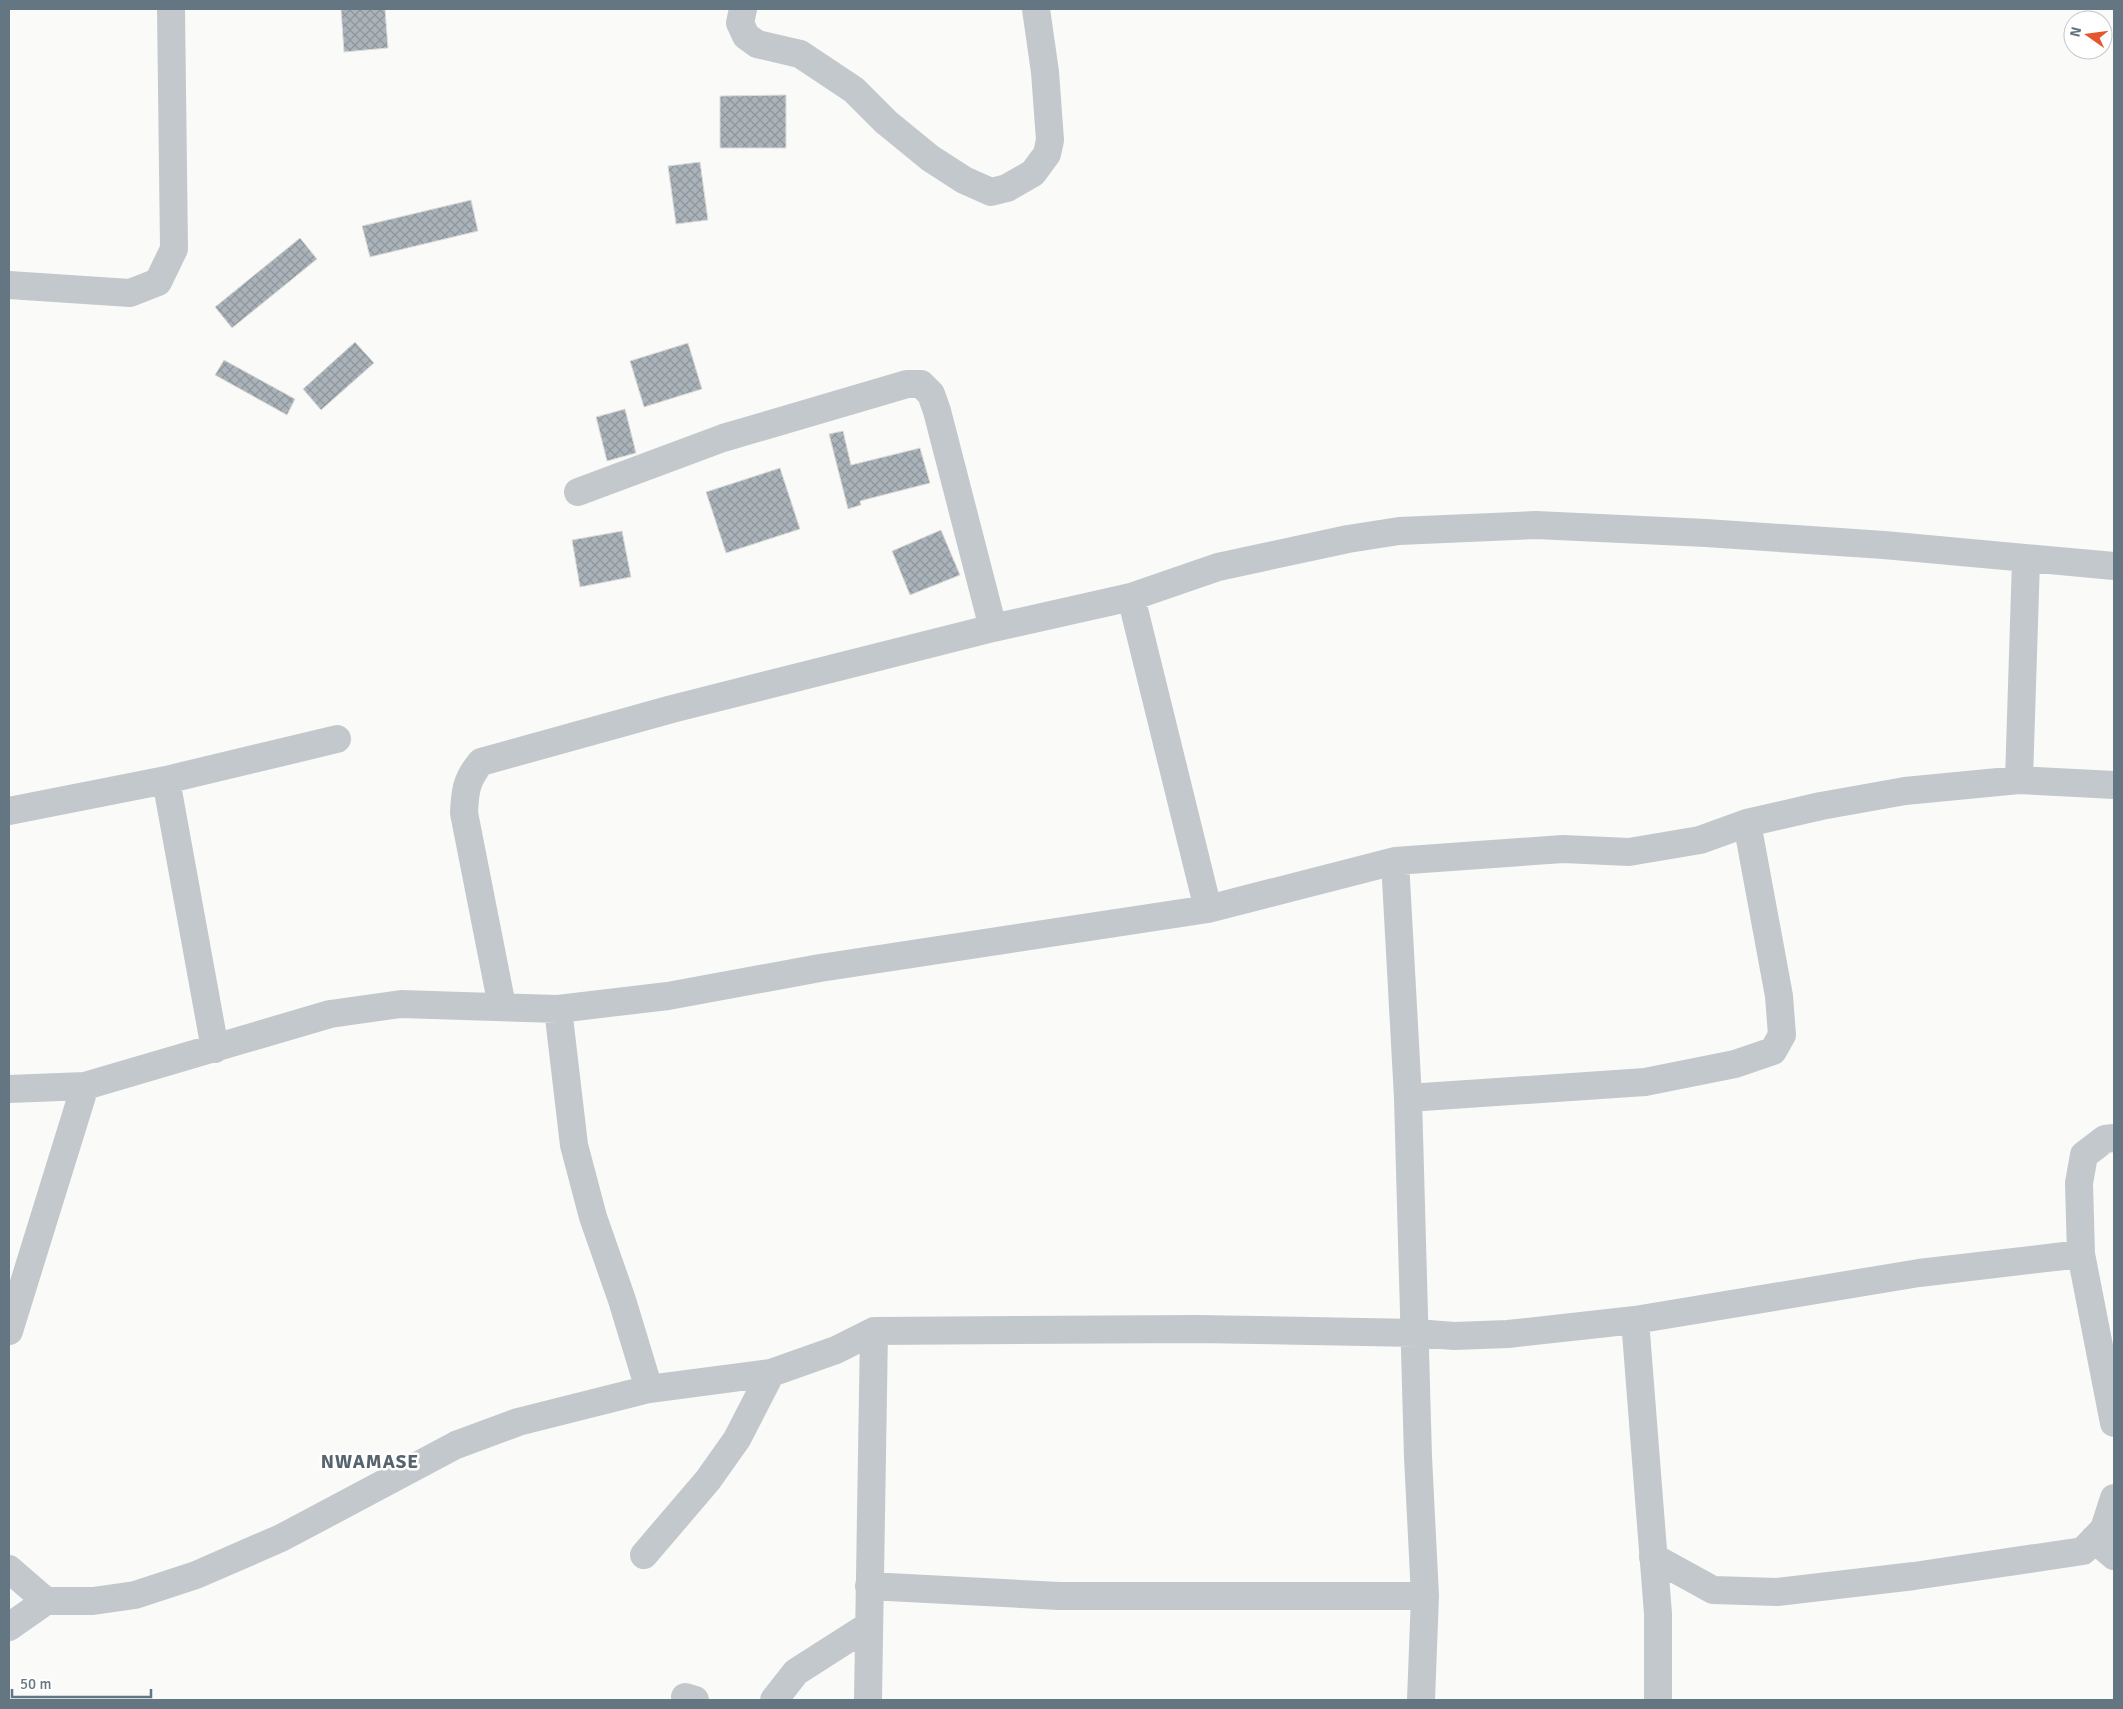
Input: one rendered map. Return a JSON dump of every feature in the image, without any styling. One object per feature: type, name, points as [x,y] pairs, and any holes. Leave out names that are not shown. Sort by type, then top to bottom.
[{"type":"street","points":[[9,285],[130,293],[158,282],[174,249],[171,9]]},
{"type":"street","points":[[743,9],[740,23],[746,36],[756,44],[800,54],[854,90],[886,122],[930,158],[964,180],[991,192],[1007,188],[1033,173],[1047,154],[1050,140],[1045,72],[1036,9]]},
{"type":"street","points":[[578,492],[723,438],[907,384],[921,384],[931,394],[937,411],[993,628]]},
{"type":"street","points":[[502,1006],[464,813],[465,793],[470,776],[481,762],[672,709],[993,628],[1131,597],[1218,567],[1399,530],[1516,525],[1716,533],[1884,545],[2026,560],[2114,566]]},
{"type":"street","points":[[2019,780],[2026,560]]},
{"type":"street","points":[[1131,597],[1208,909]]},
{"type":"street","points":[[9,811],[166,780],[337,739]]},
{"type":"street","points":[[166,780],[215,1049]]},
{"type":"street","points":[[9,1089],[85,1086],[330,1014],[401,1004],[558,1009],[668,996],[820,968],[1208,909],[1395,861],[1563,849],[1629,852],[1700,840],[1748,824],[1820,806],[1905,791],[2019,780],[2114,785]]},
{"type":"street","points":[[1408,1098],[1645,1082],[1735,1064],[1773,1050],[1782,1035],[1779,996],[1748,824]]},
{"type":"street","points":[[1395,861],[1408,1098],[1416,1333],[1418,1457],[1424,1596],[1421,1700]]},
{"type":"street","points":[[558,1009],[574,1145],[593,1216],[622,1300],[649,1389]]},
{"type":"street","points":[[9,1332],[85,1086]]},
{"type":"street","points":[[2114,1138],[2105,1139],[2084,1155],[2079,1183],[2081,1254],[2114,1423]]},
{"type":"street","points":[[9,1627],[46,1601],[93,1601],[135,1595],[196,1574],[281,1538],[456,1445],[518,1422],[649,1389],[771,1373],[836,1350],[874,1330],[1148,1328],[1416,1333],[1454,1336],[1508,1334],[1635,1320],[1919,1273],[2081,1254]]},
{"type":"street","points":[[1635,1320],[1658,1614],[1658,1700]]},
{"type":"street","points":[[868,1700],[874,1330]]},
{"type":"street","points":[[644,1555],[708,1480],[737,1439],[771,1373]]},
{"type":"street","points":[[1653,1557],[1713,1590],[1777,1592],[1914,1576],[2104,1548],[2104,1529],[2114,1498]]},
{"type":"street","points":[[9,1569],[46,1601]]},
{"type":"street","points":[[869,1586],[1059,1596],[1424,1596]]},
{"type":"street","points":[[774,1700],[796,1672],[868,1626]]},
{"type":"building","points":[[341,9],[385,9],[388,48],[344,52]]},
{"type":"building","points":[[786,95],[786,148],[720,148],[720,96]]},
{"type":"building","points":[[700,162],[708,220],[676,224],[668,166]]},
{"type":"building","points":[[471,200],[478,231],[370,257],[362,226]]},
{"type":"building","points":[[300,238],[317,259],[232,328],[215,307]]},
{"type":"building","points":[[355,342],[374,363],[321,410],[303,389]]},
{"type":"building","points":[[688,343],[702,389],[644,407],[630,361]]},
{"type":"building","points":[[224,360],[295,399],[287,415],[215,375]]},
{"type":"building","points":[[625,409],[636,453],[607,461],[596,417]]},
{"type":"building","points":[[843,431],[851,465],[920,448],[930,483],[860,501],[861,505],[848,509],[829,434]]},
{"type":"building","points":[[780,468],[800,529],[726,553],[706,492]]},
{"type":"building","points":[[941,530],[960,575],[910,595],[892,551]]},
{"type":"building","points":[[622,531],[631,577],[580,587],[572,540]]},
{"type":"district","name":"NWAMASE","points":[[370,1461]]}]
